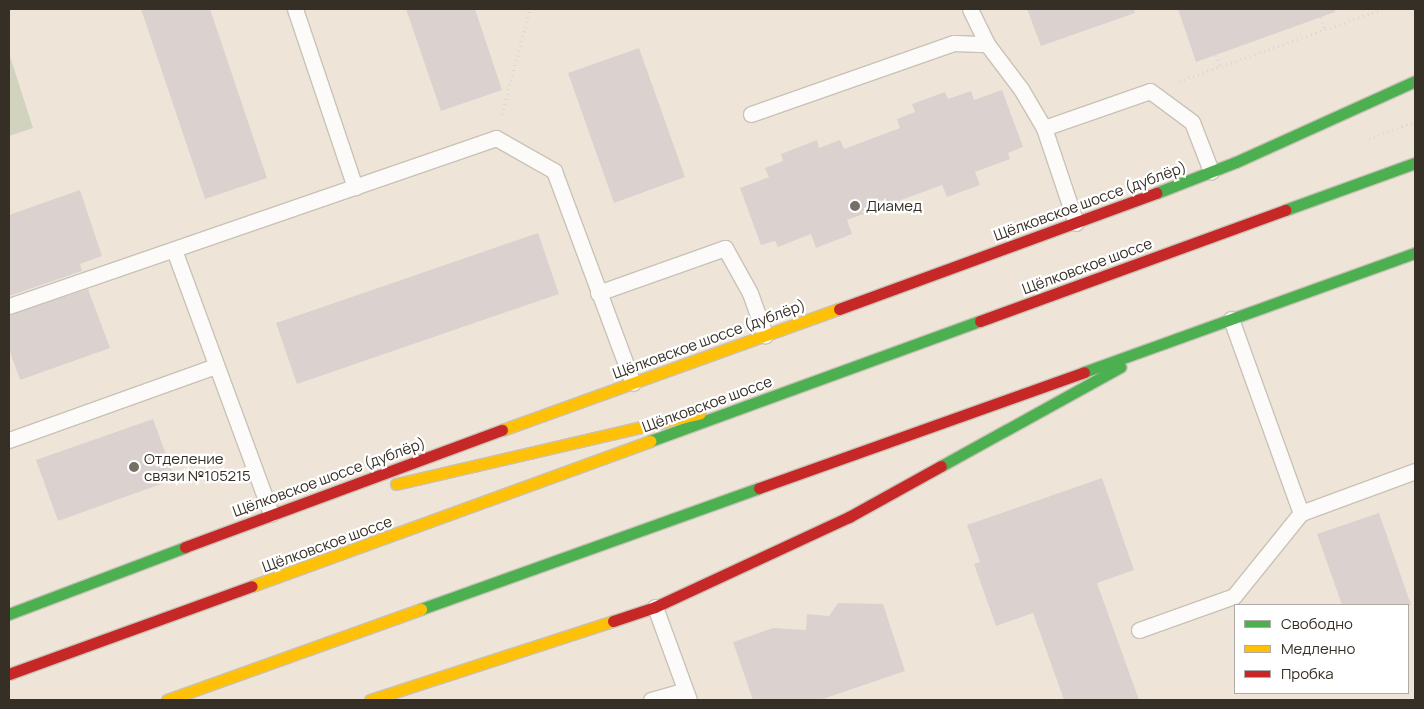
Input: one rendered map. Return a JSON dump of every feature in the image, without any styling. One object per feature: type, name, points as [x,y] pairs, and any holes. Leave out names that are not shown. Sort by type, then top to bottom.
[{"type":"main road","name":"Щёлковское шоссе (дублёр)","points":[[9,614],[271,514],[1076,223],[1211,171],[1415,81]]},
{"type":"main road","name":"Щёлковское шоссе","points":[[9,674],[1415,163]]},
{"type":"main road","points":[[167,700],[1147,352],[1231,319],[1415,253]]},
{"type":"main road","points":[[370,700],[655,607],[849,517],[1147,352]]},
{"type":"main road","points":[[271,514],[775,395]]},
{"type":"lane","points":[[295,9],[355,187]]},
{"type":"lane","points":[[970,9],[987,44],[1021,89],[1044,128],[1076,223]]},
{"type":"lane","points":[[751,114],[954,43],[987,44]]},
{"type":"lane","points":[[1044,128],[1150,91],[1192,122],[1211,171]]},
{"type":"lane","points":[[9,306],[496,138],[554,171],[598,293],[634,383]]},
{"type":"lane","points":[[598,293],[725,248],[750,293],[765,335]]},
{"type":"lane","points":[[174,250],[271,514]]},
{"type":"lane","points":[[1231,319],[1301,513]]},
{"type":"lane","points":[[9,440],[216,366]]},
{"type":"lane","points":[[1139,630],[1234,596],[1301,513],[1415,471]]},
{"type":"lane","points":[[651,700],[687,695],[655,607]]},
{"type":"path","points":[[496,138],[529,9]]},
{"type":"path","points":[[1150,91],[1384,9]]},
{"type":"path","points":[[1321,17],[1324,30]]},
{"type":"path","points":[[1216,56],[1220,67]]},
{"type":"green space","points":[[9,53],[33,128],[9,136]]},
{"type":"building","points":[[141,9],[210,9],[267,178],[205,199]]},
{"type":"building","points":[[406,9],[475,9],[502,90],[441,111]]},
{"type":"building","points":[[1027,9],[1134,9],[1135,13],[1041,46]]},
{"type":"building","points":[[1178,9],[1334,9],[1335,12],[1196,62]]},
{"type":"building","points":[[639,48],[685,177],[614,203],[568,73]]},
{"type":"building","points":[[1002,90],[1023,147],[1008,153],[1010,159],[975,172],[980,185],[947,197],[942,185],[847,220],[852,234],[816,248],[811,234],[778,247],[775,241],[761,245],[740,188],[769,177],[765,168],[783,161],[781,154],[817,140],[819,148],[840,140],[844,149],[900,128],[897,119],[915,112],[912,104],[945,92],[948,99],[971,91],[974,100]]},
{"type":"building","points":[[80,190],[102,256],[80,264],[82,271],[9,296],[9,215]]},
{"type":"building","points":[[538,233],[559,294],[297,384],[276,323]]},
{"type":"building","points":[[88,289],[110,348],[20,380],[9,349],[9,315]]},
{"type":"building","points":[[153,419],[175,479],[58,521],[36,460]]},
{"type":"building","points":[[1102,478],[1134,570],[1097,583],[1139,700],[1064,700],[1033,613],[996,626],[974,564],[980,562],[967,525]]},
{"type":"building","points":[[1379,513],[1411,605],[1342,604],[1317,534]]},
{"type":"building","points":[[838,603],[883,604],[905,671],[820,700],[753,700],[733,642],[773,628],[806,630],[807,614],[829,616]]},
{"type":"traffic: fast","points":[[1156,193],[1236,162],[1415,81]]},
{"type":"traffic: fast","points":[[1285,210],[1415,163]]},
{"type":"traffic: fast","points":[[1084,372],[1415,253]]},
{"type":"traffic: fast","points":[[650,441],[980,321]]},
{"type":"traffic: fast","points":[[941,466],[1120,367]]},
{"type":"traffic: fast","points":[[421,609],[759,488]]},
{"type":"traffic: fast","points":[[9,614],[185,547]]},
{"type":"traffic: slow","points":[[502,430],[839,309]]},
{"type":"traffic: slow","points":[[396,484],[700,413]]},
{"type":"traffic: slow","points":[[252,586],[650,441]]},
{"type":"traffic: slow","points":[[167,700],[421,609]]},
{"type":"traffic: slow","points":[[370,700],[613,621]]},
{"type":"traffic: jam","points":[[839,309],[1156,193]]},
{"type":"traffic: jam","points":[[980,321],[1285,210]]},
{"type":"traffic: jam","points":[[759,488],[1084,372]]},
{"type":"traffic: jam","points":[[185,547],[502,430]]},
{"type":"traffic: jam","points":[[613,621],[655,607],[849,517],[941,466]]},
{"type":"traffic: jam","points":[[9,674],[252,586]]},
{"type":"place","name":"Диамед","points":[[855,206]]},
{"type":"place","name":"Отделение связи №105215","points":[[134,467]]}]
